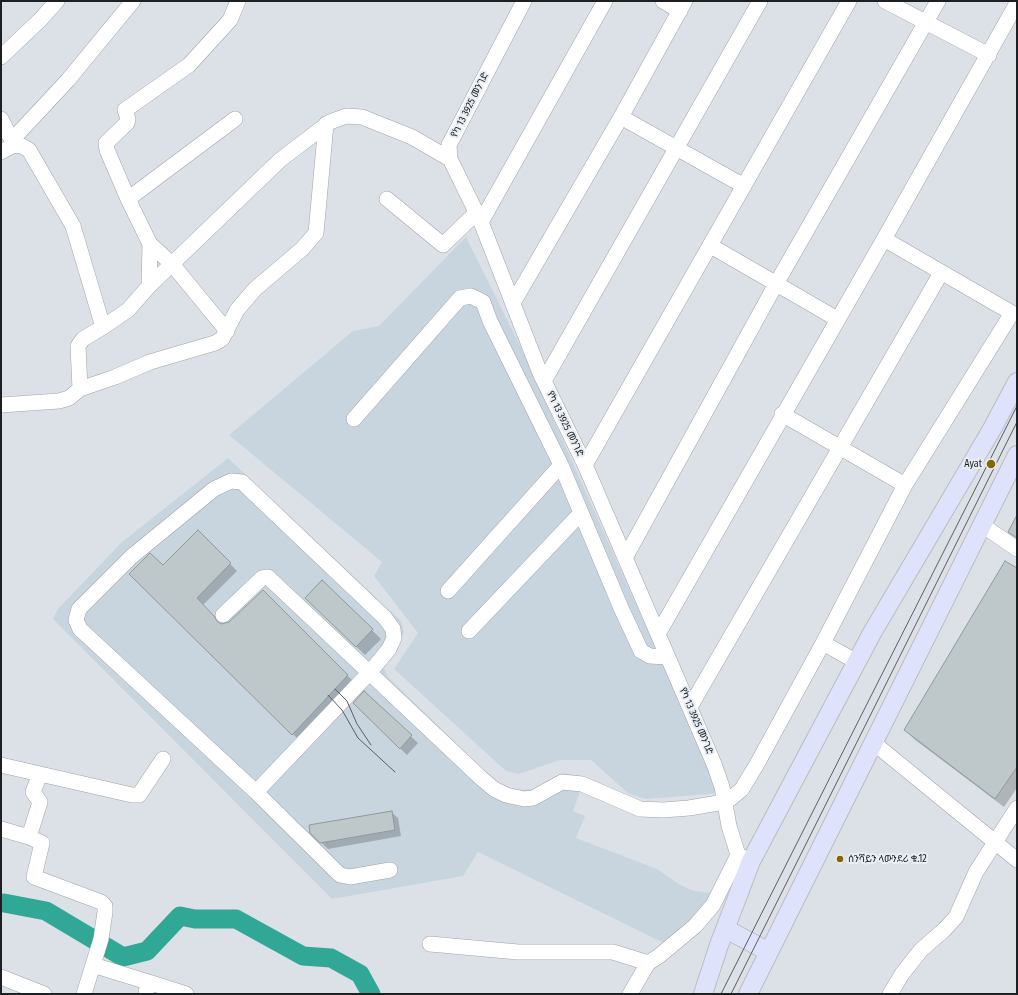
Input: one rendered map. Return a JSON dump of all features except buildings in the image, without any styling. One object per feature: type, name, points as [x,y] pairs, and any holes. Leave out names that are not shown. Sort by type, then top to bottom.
[{"type":"main road","points":[[704,994],[723,937],[719,920],[723,902],[729,888],[746,862],[856,662],[992,429],[1017,382]]},
{"type":"main road","points":[[748,994],[875,744],[1017,455]]},
{"type":"main road","points":[[723,937],[769,952]]},
{"type":"street","points":[[1,57],[41,19],[57,1]]},
{"type":"street","points":[[1,152],[13,142],[68,80],[133,1]]},
{"type":"street","points":[[226,331],[172,264],[150,244],[128,199],[107,150],[106,143],[127,123],[128,119],[125,110],[189,65],[230,20],[238,1]]},
{"type":"street","name":"የካ 13 3925 መንገድ","points":[[524,1],[449,145],[450,159],[479,217],[542,377],[585,465],[690,707],[722,787],[724,802],[746,862]]},
{"type":"street","points":[[387,199],[443,245],[479,217],[605,1]]},
{"type":"street","points":[[513,303],[621,117],[683,6],[663,1]]},
{"type":"street","points":[[521,383],[542,377],[760,1]]},
{"type":"street","points":[[585,465],[711,246],[849,1]]},
{"type":"street","points":[[885,1],[989,55]]},
{"type":"street","points":[[625,558],[776,284],[938,1]]},
{"type":"street","points":[[658,634],[782,414],[989,55],[1017,3]]},
{"type":"street","points":[[80,389],[78,346],[83,339],[128,310],[149,286],[280,160],[326,124],[346,116],[362,117],[412,137],[450,159]]},
{"type":"street","points":[[621,117],[744,186]]},
{"type":"street","points":[[1,119],[13,142],[29,150],[73,226],[103,327]]},
{"type":"street","points":[[128,199],[236,119]]},
{"type":"street","points":[[1,405],[59,401],[69,398],[80,389],[115,377],[150,362],[215,343],[222,339],[237,310],[255,289],[302,250],[316,233],[326,124]]},
{"type":"street","points":[[223,615],[262,578],[268,577],[482,779],[494,789],[506,795],[524,799],[533,798],[562,782],[582,784],[640,809],[662,810],[689,808],[724,802],[742,789],[823,643],[906,485],[1014,314],[941,274],[884,239]]},
{"type":"street","points":[[149,286],[150,244]]},
{"type":"street","points":[[711,246],[837,319]]},
{"type":"street","points":[[690,707],[941,274]]},
{"type":"street","points":[[354,419],[460,298],[471,296],[483,302],[490,321],[561,465],[621,608],[641,651],[650,656],[668,657]]},
{"type":"street","points":[[782,414],[906,485]]},
{"type":"street","points":[[448,592],[561,465]]},
{"type":"street","points":[[256,792],[370,672],[389,649],[394,638],[393,629],[385,618],[242,482],[231,481],[214,489],[131,557],[84,603],[79,609],[76,620],[80,629],[256,792],[340,875],[350,877],[390,870]]},
{"type":"street","points":[[469,631],[581,513]]},
{"type":"street","points":[[982,525],[1017,549]]},
{"type":"street","points":[[823,643],[856,662]]},
{"type":"street","points":[[875,744],[997,842],[1017,860]]},
{"type":"street","points":[[1,765],[132,795],[139,795],[163,759]]},
{"type":"street","points":[[29,837],[40,802],[33,792],[40,774]]},
{"type":"street","points":[[890,994],[902,974],[922,950],[956,917],[976,872],[997,842],[1017,808]]},
{"type":"street","points":[[1,829],[29,837],[42,843],[34,877],[100,902],[105,906],[99,943],[84,994]]},
{"type":"street","points":[[630,994],[648,963],[660,956],[689,931],[713,905],[746,862]]},
{"type":"street","points":[[430,944],[518,952],[613,952],[648,963]]},
{"type":"street","points":[[93,966],[147,988],[186,994]]},
{"type":"street","points":[[1,977],[44,994]]},
{"type":"shaded area","points":[[466,237],[527,360],[720,793],[646,799],[629,794],[591,760],[560,760],[519,774],[506,771],[394,669],[418,633],[374,576],[382,562],[229,435],[353,331],[379,326]]},
{"type":"shaded area","points":[[228,458],[401,621],[404,632],[399,644],[383,665],[388,677],[495,781],[513,790],[533,789],[562,773],[585,777],[573,811],[585,816],[576,838],[657,869],[680,885],[694,891],[714,893],[696,921],[668,945],[478,852],[463,876],[332,899],[53,619],[58,609],[121,543]]},
{"type":"waterway","points":[[4,903],[46,911],[123,957],[147,951],[180,916],[195,919],[236,919],[303,956],[331,958],[360,974],[371,994]]},
{"type":"tram line","points":[[721,994],[1017,406]]},
{"type":"tram line","points":[[731,994],[1017,422]]},
{"type":"tram line","points":[[335,689],[347,701],[357,724],[371,745]]},
{"type":"tram line","points":[[328,695],[342,710],[358,738],[395,772]]},
{"type":"place","name":"Ayat","points":[[991,464]]},
{"type":"place","name":"ሰንሻይን ላውንደሪ ቁ.12","points":[[840,859]]}]
